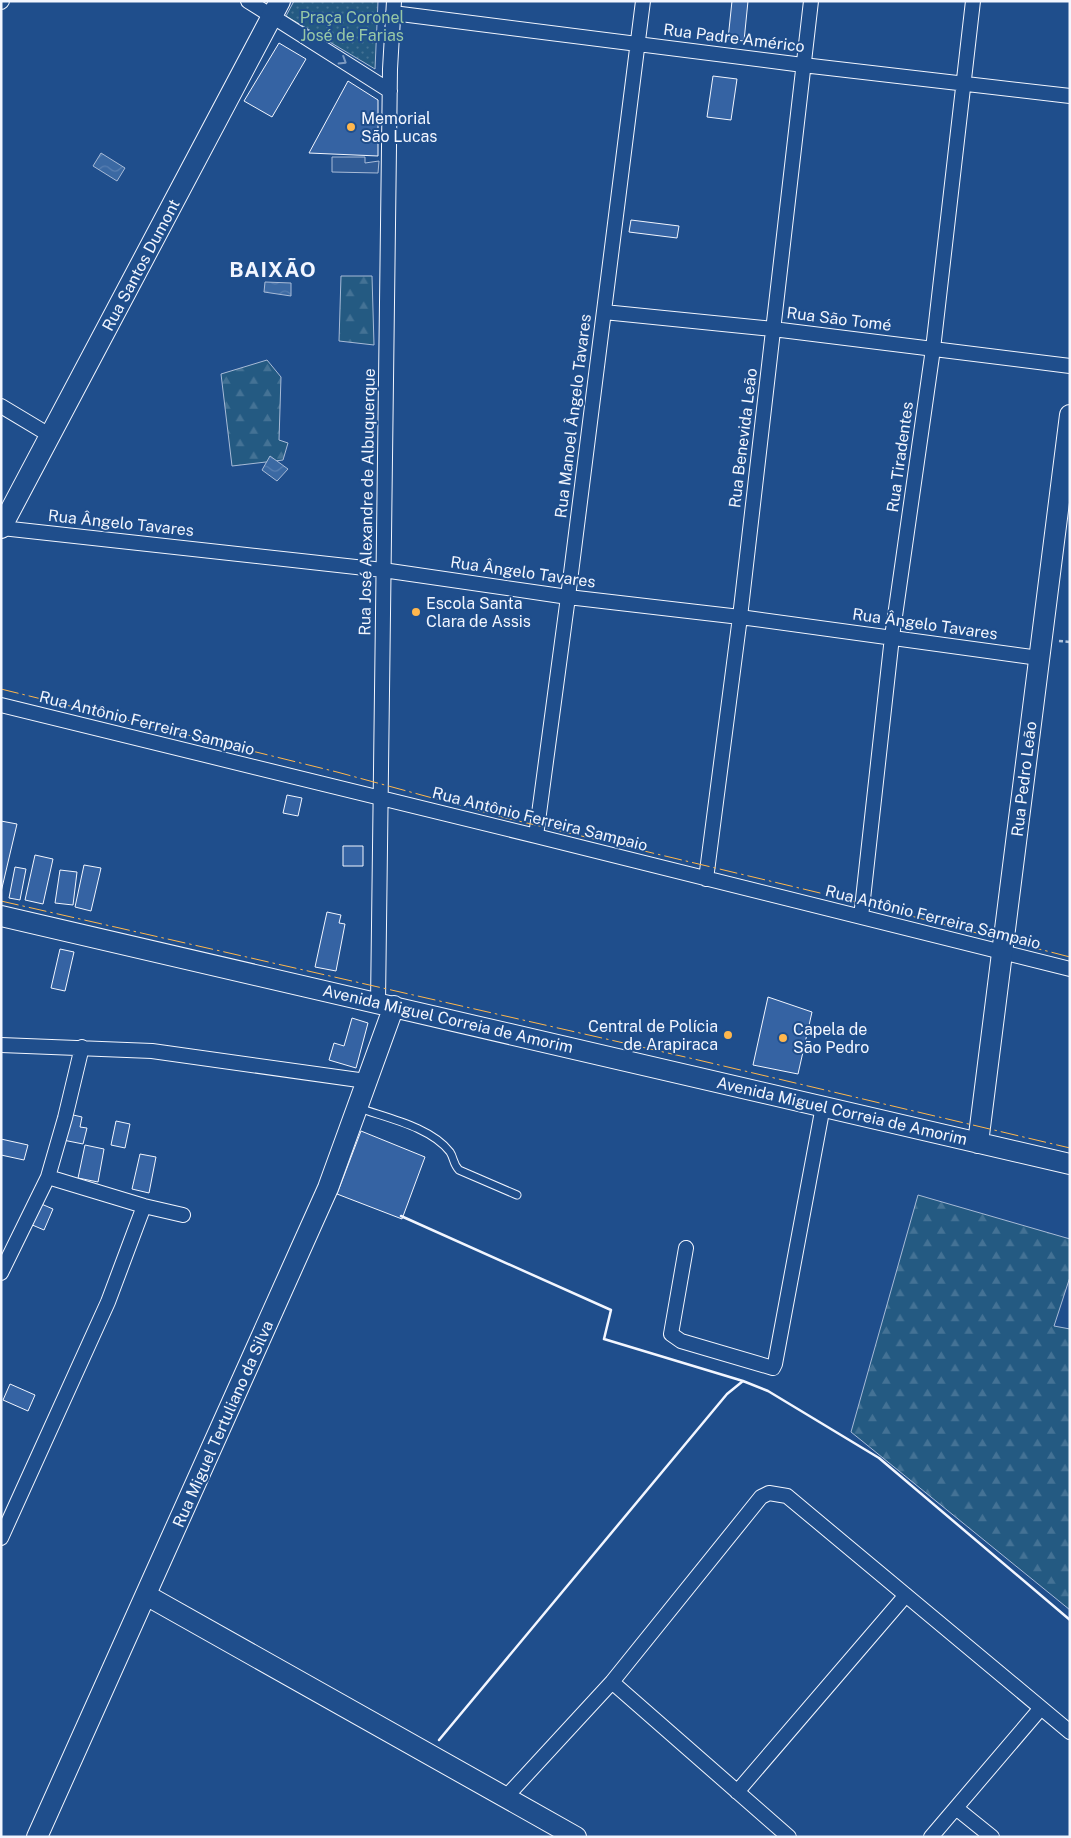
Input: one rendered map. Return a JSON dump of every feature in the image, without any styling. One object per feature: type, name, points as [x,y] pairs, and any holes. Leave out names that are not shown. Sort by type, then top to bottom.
[{"type":"street","points":[[248,1],[276,9],[390,91]]},
{"type":"street","name":"Rua Manoel Ângelo Tavares","points":[[536,836],[643,1]]},
{"type":"street","name":"Rua Benevida Leão","points":[[706,879],[740,617],[811,1]]},
{"type":"street","name":"Rua Tiradentes","points":[[861,917],[892,637],[933,348],[973,1]]},
{"type":"street","name":"Rua Padre Américo","points":[[394,7],[638,44],[1070,96]]},
{"type":"street","name":"Rua José Alexandre de Albuquerque","points":[[386,1004],[380,798],[390,69],[394,7]]},
{"type":"street","name":"Rua Santos Dumont","points":[[1,528],[276,9]]},
{"type":"street","name":"Rua São Tomé","points":[[604,312],[773,329],[1070,366]]},
{"type":"street","points":[[1,406],[51,436]]},
{"type":"street","name":"Rua Pedro Leão","points":[[978,1143],[1070,415]]},
{"type":"street","name":"Rua Ângelo Tavares","points":[[1,528],[383,570],[568,597],[740,617],[1039,658]]},
{"type":"street","name":"Rua Antônio Ferreira Sampaio","points":[[1,705],[1070,969]]},
{"type":"street","name":"Avenida Miguel Correia de Amorim","points":[[1,916],[1070,1164]]},
{"type":"street","name":"Rua Miguel Tertuliano da Silva","points":[[37,1837],[328,1188],[366,1081],[386,1004]]},
{"type":"street","points":[[1,1045],[152,1050],[366,1081]]},
{"type":"street","points":[[1,1273],[48,1177],[65,1118],[82,1047]]},
{"type":"street","points":[[686,1248],[671,1334],[681,1341],[773,1368],[823,1106]]},
{"type":"street","points":[[48,1177],[144,1206],[183,1215]]},
{"type":"street","points":[[1,1538],[108,1302],[144,1206]]},
{"type":"street","points":[[506,1797],[612,1682],[760,1497],[769,1493],[787,1496],[1070,1732]]},
{"type":"street","points":[[146,1595],[576,1837]]},
{"type":"street","points":[[737,1792],[906,1595]]},
{"type":"street","points":[[612,1682],[789,1837]]},
{"type":"street","points":[[931,1837],[1041,1708]]},
{"type":"street","points":[[956,1808],[992,1837]]},
{"type":"lane","points":[[357,1107],[435,1137],[452,1154],[454,1164],[458,1170],[517,1194]]},
{"type":"green space","name":"Praça Coronel José de Farias","points":[[294,1],[378,1],[375,69],[286,16]]},
{"type":"green space","points":[[341,276],[372,276],[374,345],[339,341]]},
{"type":"green space","points":[[267,360],[281,377],[279,440],[288,443],[283,460],[232,466],[221,374]]},
{"type":"green space","points":[[918,1195],[1070,1239],[1070,1277],[1054,1326],[1070,1329],[1070,1610],[851,1432]]},
{"type":"shaded area","points":[[332,157],[365,157],[365,163],[379,161],[378,173],[332,172]]},
{"type":"water","points":[[101,153],[125,168],[117,181],[93,166]]},
{"type":"water","points":[[265,282],[291,283],[291,296],[264,292]]},
{"type":"water","points":[[270,456],[288,469],[277,481],[262,470]]},
{"type":"building","points":[[732,1],[748,1],[744,41],[728,39]]},
{"type":"building","points":[[279,43],[306,59],[272,117],[244,101]]},
{"type":"building","points":[[713,76],[737,79],[731,120],[707,117]]},
{"type":"building","name":"Memorial São Lucas","points":[[348,81],[378,100],[378,156],[309,153]]},
{"type":"building","points":[[631,220],[679,226],[677,238],[629,232]]},
{"type":"building","points":[[287,795],[302,798],[298,816],[283,813]]},
{"type":"building","points":[[1,821],[17,824],[1,892]]},
{"type":"building","points":[[343,846],[363,846],[363,866],[343,866]]},
{"type":"building","points":[[35,855],[53,859],[43,904],[25,900]]},
{"type":"building","points":[[84,865],[101,868],[91,911],[75,907]]},
{"type":"building","points":[[15,867],[26,869],[20,900],[9,898]]},
{"type":"building","points":[[60,870],[77,872],[73,905],[55,903]]},
{"type":"building","points":[[327,912],[341,915],[339,923],[345,924],[336,971],[315,967]]},
{"type":"building","points":[[60,949],[74,952],[65,991],[51,988]]},
{"type":"building","name":"Capela de São Pedro","points":[[768,997],[812,1012],[798,1074],[753,1065]]},
{"type":"building","points":[[352,1018],[368,1023],[356,1068],[329,1060],[334,1043],[344,1046]]},
{"type":"building","points":[[69,1114],[82,1117],[80,1127],[87,1128],[83,1144],[63,1140]]},
{"type":"building","points":[[116,1121],[130,1124],[125,1148],[111,1145]]},
{"type":"building","points":[[361,1131],[425,1157],[402,1219],[337,1194]]},
{"type":"building","points":[[1,1139],[28,1145],[24,1160],[1,1155]]},
{"type":"building","points":[[85,1145],[104,1149],[98,1182],[78,1178]]},
{"type":"building","points":[[140,1154],[156,1157],[149,1193],[132,1189]]},
{"type":"building","points":[[39,1203],[53,1209],[44,1230],[30,1224]]},
{"type":"building","points":[[10,1384],[35,1395],[28,1411],[3,1400]]},
{"type":"wall","points":[[401,1216],[611,1310],[604,1339],[743,1381]]},
{"type":"wall","points":[[439,1740],[727,1394],[743,1381],[768,1391],[879,1458],[1070,1620]]},
{"type":"power","points":[[1,689],[337,772],[506,818],[841,898],[1070,957]]},
{"type":"power","points":[[1,901],[694,1059],[1070,1148]]},
{"type":"place","name":"Memorial São Lucas","points":[[351,127]]},
{"type":"place","name":"Escola Santa Clara de Assis","points":[[416,612]]},
{"type":"place","name":"Central de Polícia de Arapiraca","points":[[728,1035]]},
{"type":"place","name":"Capela de São Pedro","points":[[783,1038]]},
{"type":"district","name":"BAIXÃO","points":[[273,269]]}]
